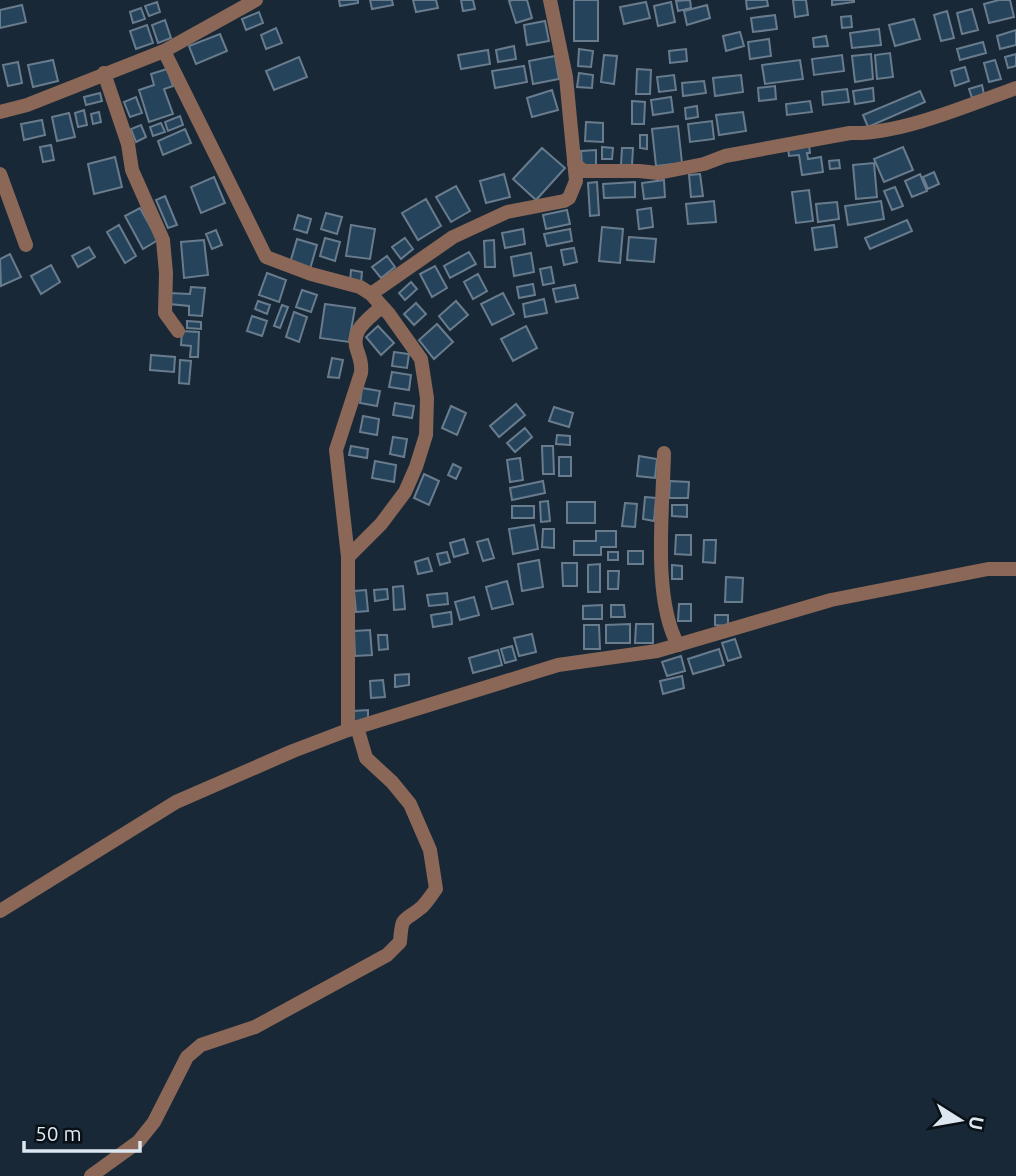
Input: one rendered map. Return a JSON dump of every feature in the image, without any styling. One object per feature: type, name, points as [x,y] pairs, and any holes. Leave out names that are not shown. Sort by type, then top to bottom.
[{"type":"street","points":[[0,112],[27,105],[164,51],[256,0]]},
{"type":"street","points":[[371,294],[453,237],[507,212],[569,198],[576,181],[566,77],[550,0]]},
{"type":"street","points":[[164,51],[266,257],[311,274],[360,287],[371,294],[421,359],[427,398],[426,435],[416,467],[405,492],[381,524],[348,557]]},
{"type":"street","points":[[104,73],[128,144],[132,170],[163,240],[165,313],[178,331]]},
{"type":"street","points":[[574,164],[584,171],[658,173],[704,164],[725,156],[850,133],[870,134],[943,115],[1016,89]]},
{"type":"street","points":[[0,174],[26,245]]},
{"type":"street","points":[[91,1176],[138,1142],[154,1122],[187,1057],[201,1045],[255,1027],[387,955],[400,943],[401,927],[406,916],[422,906],[436,889],[430,850],[410,804],[392,782],[366,758],[352,729],[348,557],[336,450],[361,373],[362,364],[354,340],[358,329],[381,307]]},
{"type":"street","points":[[664,453],[663,590],[668,621],[678,645]]},
{"type":"street","points":[[0,911],[176,802],[293,751],[352,729],[558,665],[657,651],[831,600],[988,569],[1016,569]]},
{"type":"building","points":[[339,0],[358,0],[358,3],[340,6]]},
{"type":"building","points":[[370,0],[392,0],[393,5],[372,9]]},
{"type":"building","points":[[413,0],[436,0],[438,8],[416,12]]},
{"type":"building","points":[[461,0],[473,0],[475,9],[463,11]]},
{"type":"building","points":[[527,0],[532,18],[516,23],[509,1]]},
{"type":"building","points":[[574,0],[598,0],[598,41],[574,41]]},
{"type":"building","points":[[690,0],[691,8],[678,11],[676,1]]},
{"type":"building","points":[[746,0],[767,0],[768,6],[747,9]]},
{"type":"building","points":[[793,0],[806,0],[808,15],[795,17]]},
{"type":"building","points":[[832,0],[854,0],[854,2],[832,5]]},
{"type":"building","points":[[1010,0],[1014,17],[989,23],[984,4]]},
{"type":"building","points":[[157,2],[160,12],[149,16],[145,6]]},
{"type":"building","points":[[646,2],[650,18],[624,24],[620,7]]},
{"type":"building","points":[[671,2],[675,22],[658,26],[654,6]]},
{"type":"building","points":[[22,5],[26,22],[0,28],[0,10]]},
{"type":"building","points":[[707,5],[710,18],[687,25],[684,11]]},
{"type":"building","points":[[141,8],[145,19],[133,23],[130,12]]},
{"type":"building","points":[[972,9],[978,30],[962,34],[957,13]]},
{"type":"building","points":[[947,11],[954,38],[941,41],[934,15]]},
{"type":"building","points":[[259,12],[263,23],[246,30],[242,19]]},
{"type":"building","points":[[775,15],[777,29],[753,32],[751,18]]},
{"type":"building","points":[[851,16],[852,27],[842,28],[841,17]]},
{"type":"building","points":[[914,19],[920,39],[895,46],[889,25]]},
{"type":"building","points":[[165,20],[171,38],[158,43],[152,25]]},
{"type":"building","points":[[545,21],[549,41],[527,45],[524,25]]},
{"type":"building","points":[[147,25],[153,43],[136,49],[130,31]]},
{"type":"building","points":[[276,28],[282,43],[266,49],[261,35]]},
{"type":"building","points":[[879,29],[881,45],[852,48],[850,33]]},
{"type":"building","points":[[1016,30],[1016,45],[1000,49],[997,36]]},
{"type":"building","points":[[740,32],[744,46],[726,51],[723,36]]},
{"type":"building","points":[[220,34],[227,51],[196,64],[189,46]]},
{"type":"building","points":[[826,36],[828,46],[814,47],[813,38]]},
{"type":"building","points":[[769,39],[771,56],[750,59],[748,42]]},
{"type":"building","points":[[983,42],[986,53],[960,60],[957,49]]},
{"type":"building","points":[[514,46],[516,59],[498,62],[496,50]]},
{"type":"building","points":[[579,49],[593,51],[591,67],[578,66]]},
{"type":"building","points":[[686,49],[687,61],[670,63],[669,51]]},
{"type":"building","points":[[488,50],[490,64],[461,69],[458,55]]},
{"type":"building","points":[[890,53],[893,77],[877,79],[875,55]]},
{"type":"building","points":[[871,54],[873,79],[855,82],[852,56]]},
{"type":"building","points":[[1016,54],[1016,66],[1008,68],[1005,57]]},
{"type":"building","points":[[604,55],[617,56],[614,84],[601,82]]},
{"type":"building","points":[[842,55],[844,71],[814,75],[812,59]]},
{"type":"building","points":[[555,56],[559,79],[533,84],[529,61]]},
{"type":"building","points":[[299,57],[307,77],[274,90],[266,71]]},
{"type":"building","points":[[53,60],[58,81],[33,87],[28,65]]},
{"type":"building","points":[[800,60],[803,79],[765,84],[762,65]]},
{"type":"building","points":[[995,60],[1001,79],[989,82],[984,63]]},
{"type":"building","points":[[18,62],[22,83],[8,86],[3,65]]},
{"type":"building","points":[[524,66],[527,82],[495,88],[492,71]]},
{"type":"building","points":[[965,67],[969,81],[955,86],[951,71]]},
{"type":"building","points":[[167,69],[173,86],[164,89],[173,114],[149,122],[139,90],[154,85],[151,74]]},
{"type":"building","points":[[637,69],[651,70],[650,94],[636,94]]},
{"type":"building","points":[[579,73],[593,75],[592,88],[577,87]]},
{"type":"building","points":[[674,75],[676,90],[659,92],[657,77]]},
{"type":"building","points":[[741,75],[743,92],[715,96],[713,78]]},
{"type":"building","points":[[704,81],[706,93],[683,96],[682,83]]},
{"type":"building","points":[[982,85],[984,94],[972,98],[969,89]]},
{"type":"building","points":[[775,86],[776,99],[759,101],[758,88]]},
{"type":"building","points":[[873,88],[874,101],[855,104],[853,91]]},
{"type":"building","points":[[847,89],[849,102],[823,105],[822,92]]},
{"type":"building","points":[[552,90],[558,110],[532,117],[527,98]]},
{"type":"building","points":[[920,91],[925,102],[868,127],[863,115]]},
{"type":"building","points":[[100,93],[102,101],[86,105],[84,97]]},
{"type":"building","points":[[136,97],[142,113],[130,117],[124,102]]},
{"type":"building","points":[[671,97],[673,112],[653,115],[651,100]]},
{"type":"building","points":[[632,101],[645,102],[644,124],[632,124]]},
{"type":"building","points":[[810,101],[812,112],[787,115],[786,104]]},
{"type":"building","points":[[697,106],[698,117],[686,119],[685,108]]},
{"type":"building","points":[[84,110],[87,125],[78,127],[75,113]]},
{"type":"building","points":[[99,112],[101,122],[93,124],[91,114]]},
{"type":"building","points":[[743,112],[746,131],[719,135],[716,115]]},
{"type":"building","points":[[69,113],[75,137],[57,141],[52,117]]},
{"type":"building","points":[[180,116],[183,125],[168,131],[165,122]]},
{"type":"building","points":[[42,120],[45,135],[24,140],[21,124]]},
{"type":"building","points":[[712,121],[714,139],[690,142],[688,124]]},
{"type":"building","points":[[586,122],[603,123],[603,142],[585,141]]},
{"type":"building","points":[[161,123],[165,132],[153,136],[150,127]]},
{"type":"building","points":[[141,125],[146,137],[136,142],[131,129]]},
{"type":"building","points":[[678,126],[682,163],[656,166],[652,129]]},
{"type":"building","points":[[185,129],[191,143],[163,155],[158,141]]},
{"type":"building","points":[[640,135],[647,135],[647,149],[640,148]]},
{"type":"building","points":[[51,145],[54,160],[43,162],[40,147]]},
{"type":"building","points":[[809,145],[808,159],[821,157],[823,172],[802,175],[799,155],[789,156],[788,148]]},
{"type":"building","points":[[602,147],[613,148],[612,159],[602,159]]},
{"type":"building","points":[[903,147],[913,170],[884,182],[874,159]]},
{"type":"building","points":[[542,148],[565,168],[536,200],[513,179]]},
{"type":"building","points":[[622,148],[633,148],[632,165],[621,165]]},
{"type":"building","points":[[596,150],[596,165],[582,166],[581,151]]},
{"type":"building","points":[[115,157],[122,187],[94,194],[88,164]]},
{"type":"building","points":[[839,160],[840,168],[830,169],[829,161]]},
{"type":"building","points":[[874,163],[877,197],[856,199],[853,165]]},
{"type":"building","points":[[934,172],[939,184],[928,189],[923,177]]},
{"type":"building","points":[[504,174],[510,197],[486,203],[480,181]]},
{"type":"building","points":[[700,174],[703,196],[691,197],[689,175]]},
{"type":"building","points":[[920,174],[927,191],[912,197],[905,181]]},
{"type":"building","points":[[214,177],[225,203],[201,213],[191,187]]},
{"type":"building","points":[[664,180],[665,197],[644,199],[642,183]]},
{"type":"building","points":[[597,182],[599,215],[590,216],[588,183]]},
{"type":"building","points":[[635,182],[635,197],[604,198],[603,184]]},
{"type":"building","points":[[456,186],[470,211],[451,222],[436,197]]},
{"type":"building","points":[[895,187],[903,206],[892,210],[884,191]]},
{"type":"building","points":[[809,190],[813,221],[796,223],[792,192]]},
{"type":"building","points":[[165,196],[177,225],[168,228],[156,200]]},
{"type":"building","points":[[426,199],[441,226],[418,240],[402,213]]},
{"type":"building","points":[[714,201],[716,222],[688,224],[686,204]]},
{"type":"building","points":[[881,201],[884,219],[848,225],[845,206]]},
{"type":"building","points":[[837,202],[839,219],[818,222],[816,204]]},
{"type":"building","points":[[140,208],[158,240],[143,249],[125,216]]},
{"type":"building","points":[[651,208],[653,227],[639,229],[637,210]]},
{"type":"building","points":[[567,210],[570,224],[546,229],[543,215]]},
{"type":"building","points":[[326,213],[342,217],[337,234],[321,229]]},
{"type":"building","points":[[298,215],[311,219],[307,233],[294,229]]},
{"type":"building","points":[[907,220],[912,231],[870,249],[865,238]]},
{"type":"building","points":[[119,225],[136,256],[125,263],[107,232]]},
{"type":"building","points":[[351,225],[375,229],[370,259],[346,256]]},
{"type":"building","points":[[834,225],[837,247],[815,250],[812,228]]},
{"type":"building","points":[[602,227],[623,229],[620,263],[599,261]]},
{"type":"building","points":[[523,229],[525,244],[505,248],[502,233]]},
{"type":"building","points":[[570,229],[572,241],[547,246],[544,234]]},
{"type":"building","points":[[216,230],[222,245],[212,249],[206,234]]},
{"type":"building","points":[[629,237],[656,239],[654,262],[627,260]]},
{"type":"building","points":[[325,238],[340,242],[335,261],[320,256]]},
{"type":"building","points":[[405,238],[413,249],[401,259],[392,247]]},
{"type":"building","points":[[297,239],[317,245],[310,269],[290,263]]},
{"type":"building","points":[[204,240],[208,275],[184,278],[181,242]]},
{"type":"building","points":[[494,240],[495,267],[485,267],[484,241]]},
{"type":"building","points":[[89,247],[95,257],[78,267],[72,256]]},
{"type":"building","points":[[574,248],[577,262],[564,265],[561,250]]},
{"type":"building","points":[[469,252],[476,264],[450,278],[444,266]]},
{"type":"building","points":[[531,253],[534,272],[514,276],[511,257]]},
{"type":"building","points":[[10,254],[21,277],[1,286],[0,259]]},
{"type":"building","points":[[387,256],[395,267],[381,278],[372,267]]},
{"type":"building","points":[[51,265],[60,282],[41,294],[31,276]]},
{"type":"building","points":[[435,266],[447,288],[432,297],[420,274]]},
{"type":"building","points":[[551,267],[554,283],[543,285],[540,269]]},
{"type":"building","points":[[351,270],[362,272],[361,283],[350,282]]},
{"type":"building","points":[[267,273],[286,280],[279,302],[259,295]]},
{"type":"building","points":[[478,274],[487,291],[473,299],[464,282]]},
{"type":"building","points":[[411,282],[417,289],[405,300],[399,293]]},
{"type":"building","points":[[533,284],[535,295],[519,298],[517,287]]},
{"type":"building","points":[[575,285],[578,298],[556,302],[553,289]]},
{"type":"building","points":[[191,287],[205,288],[202,316],[189,315],[189,306],[169,304],[170,293],[190,294]]},
{"type":"building","points":[[302,290],[317,295],[311,312],[296,307]]},
{"type":"building","points":[[503,293],[514,314],[492,325],[481,304]]},
{"type":"building","points":[[544,299],[547,313],[525,317],[523,304]]},
{"type":"building","points":[[258,301],[270,305],[267,314],[255,309]]},
{"type":"building","points":[[456,301],[468,315],[450,330],[439,316]]},
{"type":"building","points":[[416,303],[426,314],[414,325],[404,314]]},
{"type":"building","points":[[325,304],[355,308],[349,342],[320,338]]},
{"type":"building","points":[[282,305],[288,307],[280,328],[274,326]]},
{"type":"building","points":[[294,312],[307,317],[299,342],[286,337]]},
{"type":"building","points":[[252,316],[267,321],[262,336],[247,331]]},
{"type":"building","points":[[187,321],[201,322],[201,329],[187,328]]},
{"type":"building","points":[[437,324],[453,342],[434,359],[419,340]]},
{"type":"building","points":[[378,326],[394,343],[381,355],[366,337]]},
{"type":"building","points":[[526,326],[537,348],[513,361],[501,339]]},
{"type":"building","points":[[182,331],[199,332],[198,357],[190,357],[191,346],[181,345]]},
{"type":"building","points":[[394,352],[409,354],[407,368],[392,366]]},
{"type":"building","points":[[151,355],[175,357],[174,372],[150,370]]},
{"type":"building","points":[[332,358],[343,360],[339,378],[328,377]]},
{"type":"building","points":[[180,360],[191,361],[189,384],[179,383]]},
{"type":"building","points":[[392,372],[411,375],[409,390],[389,387]]},
{"type":"building","points":[[362,388],[380,391],[377,406],[360,403]]},
{"type":"building","points":[[395,403],[414,406],[412,418],[393,415]]},
{"type":"building","points":[[516,404],[525,415],[499,437],[490,426]]},
{"type":"building","points":[[451,406],[466,413],[457,435],[442,428]]},
{"type":"building","points":[[554,407],[573,413],[569,427],[549,421]]},
{"type":"building","points":[[363,416],[379,419],[377,435],[360,432]]},
{"type":"building","points":[[525,428],[532,437],[515,452],[507,443]]},
{"type":"building","points":[[557,435],[570,436],[570,445],[556,444]]},
{"type":"building","points":[[393,437],[407,439],[404,457],[390,454]]},
{"type":"building","points":[[351,446],[368,449],[367,458],[349,455]]},
{"type":"building","points":[[542,446],[553,446],[554,474],[543,474]]},
{"type":"building","points":[[639,456],[657,459],[655,478],[637,476]]},
{"type":"building","points":[[559,457],[571,457],[571,476],[559,476]]},
{"type":"building","points":[[520,458],[523,480],[510,482],[507,460]]},
{"type":"building","points":[[375,461],[396,465],[394,482],[372,478]]},
{"type":"building","points":[[453,464],[461,468],[456,479],[448,475]]},
{"type":"building","points":[[424,474],[439,481],[429,505],[414,498]]},
{"type":"building","points":[[543,481],[545,493],[512,500],[510,488]]},
{"type":"building","points":[[670,481],[689,482],[688,498],[669,498]]},
{"type":"building","points":[[645,497],[656,498],[654,521],[643,519]]},
{"type":"building","points":[[548,501],[550,521],[541,522],[540,502]]},
{"type":"building","points":[[567,502],[595,502],[595,523],[567,523]]},
{"type":"building","points":[[625,503],[637,504],[635,527],[622,526]]},
{"type":"building","points":[[672,505],[687,505],[687,517],[672,516]]},
{"type":"building","points":[[512,506],[534,506],[534,518],[512,518]]},
{"type":"building","points":[[534,525],[538,549],[513,554],[509,529]]},
{"type":"building","points":[[543,529],[554,529],[554,548],[542,547]]},
{"type":"building","points":[[596,531],[616,531],[616,547],[601,547],[601,555],[574,555],[574,541],[596,541]]},
{"type":"building","points":[[676,535],[691,535],[691,555],[675,554]]},
{"type":"building","points":[[464,539],[468,553],[454,557],[450,543]]},
{"type":"building","points":[[488,539],[494,558],[483,561],[477,542]]},
{"type":"building","points":[[704,540],[716,540],[715,563],[703,562]]},
{"type":"building","points":[[628,551],[643,551],[643,564],[628,564]]},
{"type":"building","points":[[447,552],[450,562],[440,565],[437,554]]},
{"type":"building","points":[[608,552],[618,552],[618,560],[608,560]]},
{"type":"building","points":[[428,558],[432,571],[418,574],[415,562]]},
{"type":"building","points":[[539,560],[543,587],[522,591],[518,564]]},
{"type":"building","points":[[562,563],[577,563],[577,586],[563,586]]},
{"type":"building","points":[[600,564],[600,592],[588,592],[588,565]]},
{"type":"building","points":[[672,565],[682,566],[682,579],[672,579]]},
{"type":"building","points":[[608,571],[619,571],[618,589],[608,589]]},
{"type":"building","points":[[726,577],[743,578],[742,602],[725,602]]},
{"type":"building","points":[[507,581],[513,604],[492,609],[486,587]]},
{"type":"building","points":[[403,586],[405,609],[394,610],[393,587]]},
{"type":"building","points":[[387,589],[388,599],[375,601],[374,590]]},
{"type":"building","points":[[366,590],[368,611],[356,612],[354,591]]},
{"type":"building","points":[[447,593],[448,604],[429,606],[427,595]]},
{"type":"building","points":[[474,597],[479,615],[460,620],[455,602]]},
{"type":"building","points":[[679,604],[691,604],[691,621],[678,621]]},
{"type":"building","points":[[602,605],[602,619],[583,619],[583,606]]},
{"type":"building","points":[[611,605],[624,605],[625,617],[611,617]]},
{"type":"building","points":[[451,612],[452,624],[433,627],[431,615]]},
{"type":"building","points":[[715,615],[728,615],[728,626],[715,625]]},
{"type":"building","points":[[630,624],[630,643],[606,643],[606,625]]},
{"type":"building","points":[[636,624],[653,624],[653,643],[635,643]]},
{"type":"building","points":[[584,625],[599,625],[600,649],[584,649]]},
{"type":"building","points":[[370,630],[372,655],[355,656],[354,631]]},
{"type":"building","points":[[532,634],[536,652],[519,656],[514,638]]},
{"type":"building","points":[[378,635],[387,635],[388,649],[379,650]]},
{"type":"building","points":[[735,639],[741,657],[728,661],[722,643]]},
{"type":"building","points":[[512,646],[516,660],[505,663],[501,649]]},
{"type":"building","points":[[719,649],[724,665],[693,674],[688,659]]},
{"type":"building","points":[[498,650],[502,665],[473,673],[469,658]]},
{"type":"building","points":[[681,656],[685,671],[667,676],[662,662]]},
{"type":"building","points":[[409,674],[409,685],[395,687],[395,675]]},
{"type":"building","points":[[682,676],[684,688],[663,694],[660,681]]},
{"type":"building","points":[[383,680],[385,697],[371,698],[370,681]]},
{"type":"building","points":[[368,710],[368,721],[354,722],[353,711]]}]
